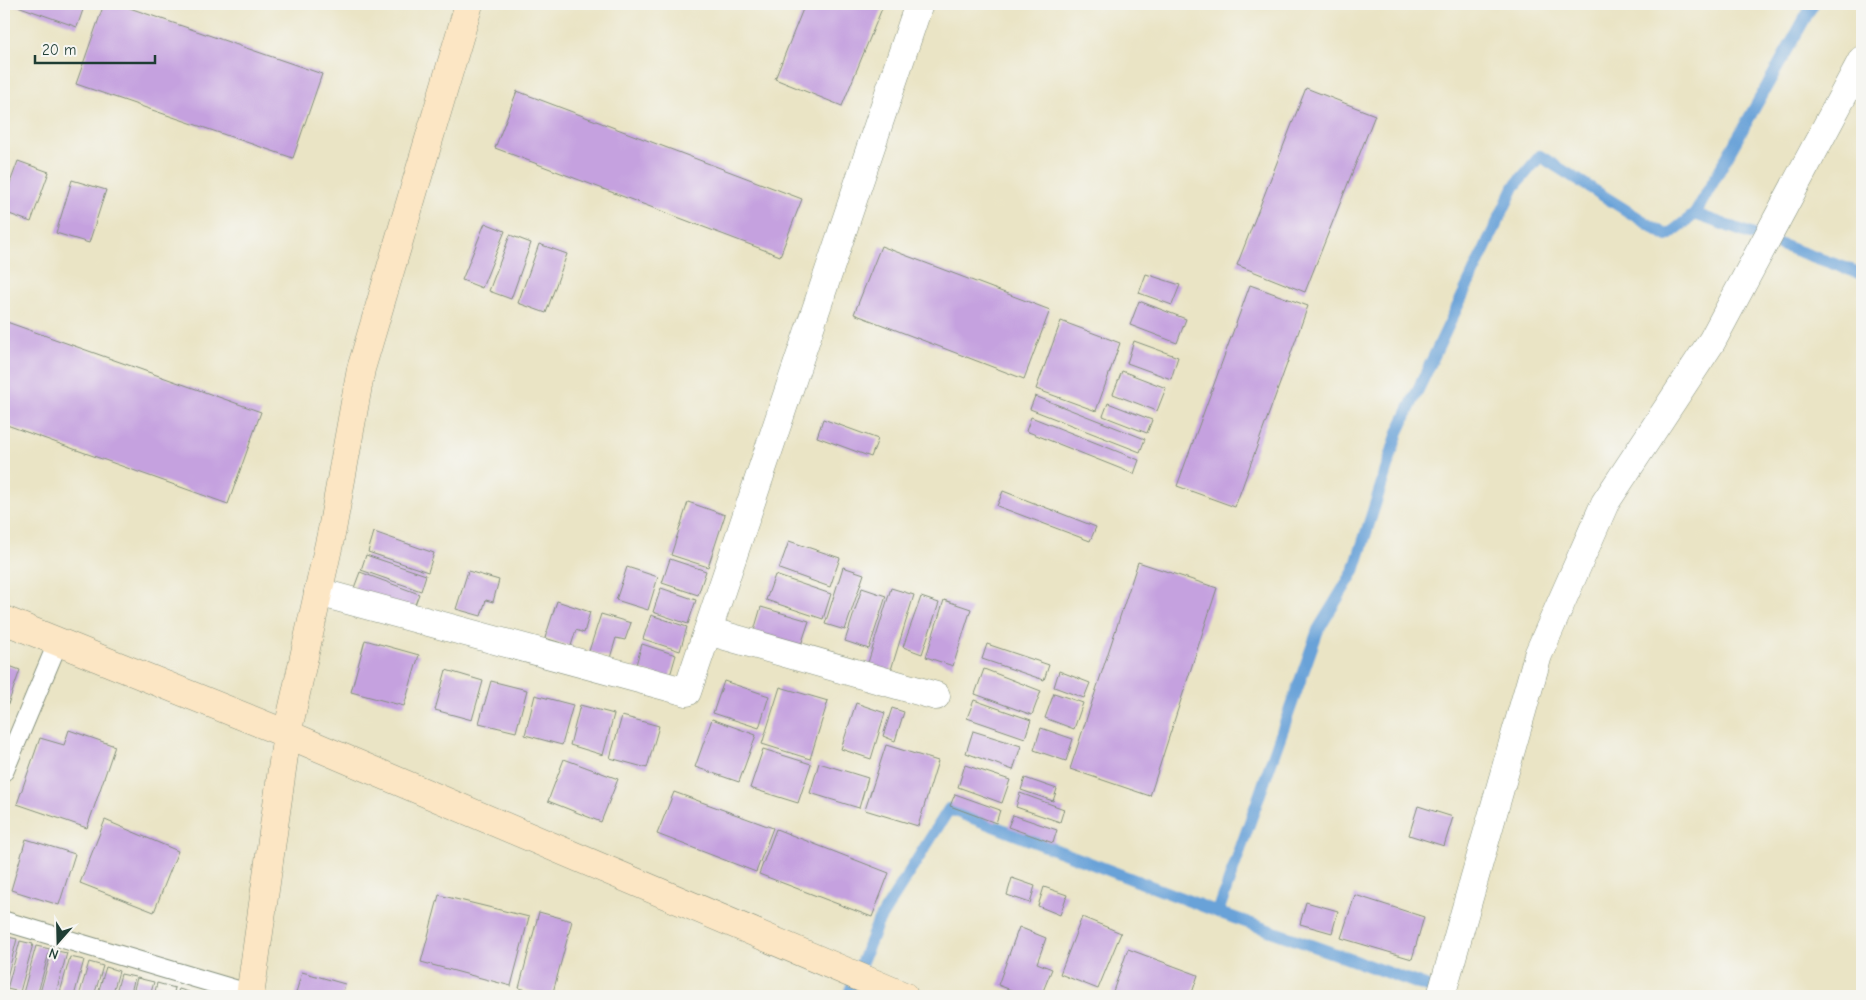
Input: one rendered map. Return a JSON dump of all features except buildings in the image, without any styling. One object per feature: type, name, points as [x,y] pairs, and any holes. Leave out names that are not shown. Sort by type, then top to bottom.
[{"type":"street","points":[[250,995],[287,734],[318,592],[367,345],[469,4]]},
{"type":"street","points":[[318,592],[687,692],[919,4]]},
{"type":"street","points":[[1441,996],[1538,655],[1605,503],[1712,340],[1862,60]]},
{"type":"street","points":[[4,620],[287,734],[904,996]]},
{"type":"street","points":[[708,631],[936,696]]},
{"type":"lane","points":[[4,771],[58,642]]},
{"type":"lane","points":[[4,921],[250,995]]},
{"type":"waterway","points":[[1218,912],[1318,630],[1354,571],[1398,432],[1514,187],[1540,156],[1667,236],[1695,214],[1813,4]]},
{"type":"waterway","points":[[1695,214],[1862,274]]},
{"type":"waterway","points":[[848,996],[878,922],[949,809],[1218,912],[1445,993]]}]
